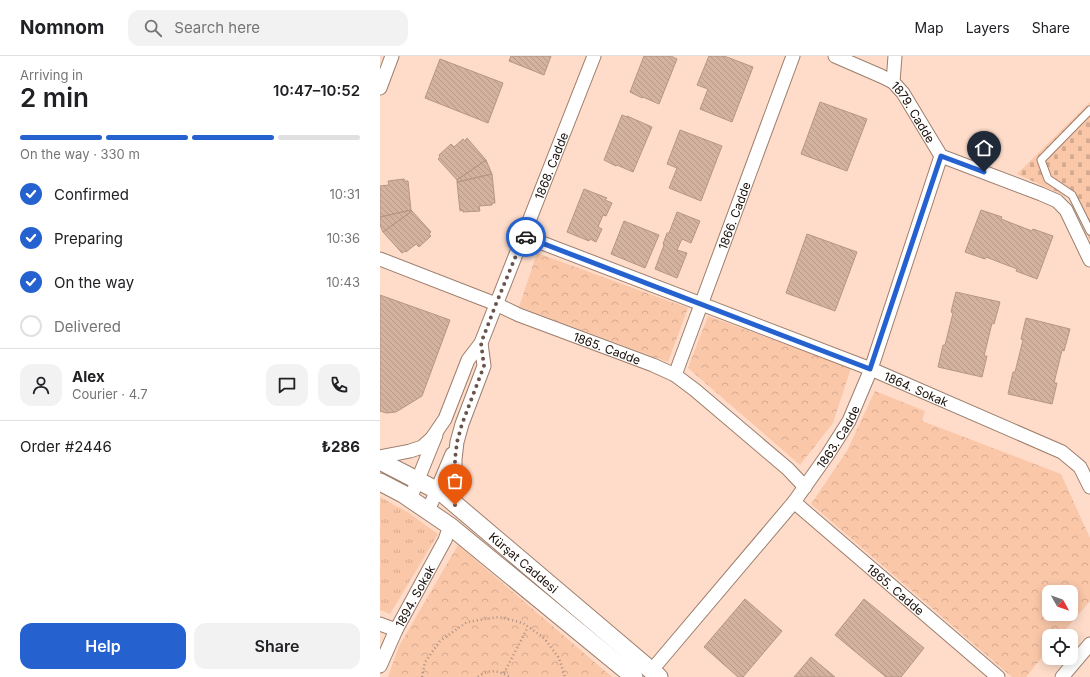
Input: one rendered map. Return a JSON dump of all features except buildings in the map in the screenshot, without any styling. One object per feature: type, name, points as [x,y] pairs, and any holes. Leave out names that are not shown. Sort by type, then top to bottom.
[{"type":"street","points":[[380,88],[392,56]]},
{"type":"street","name":"1868. Cadde","points":[[380,457],[422,447],[432,438],[445,419],[468,360],[481,343],[594,56]]},
{"type":"street","name":"1866. Cadde","points":[[675,375],[793,56]]},
{"type":"street","name":"1879. Cadde","points":[[835,56],[893,82],[903,92],[941,156],[1057,201],[1066,210],[1090,260]]},
{"type":"street","points":[[893,82],[895,56]]},
{"type":"street","name":"1863. Cadde","points":[[655,674],[794,502],[849,421],[870,369],[941,156]]},
{"type":"street","name":"1864. Sokak","points":[[524,236],[870,369],[1062,452],[1080,467],[1090,487]]},
{"type":"street","name":"1865. Cadde","points":[[380,259],[496,304],[519,315],[653,365],[675,375],[695,390],[782,464],[805,486]]},
{"type":"street","name":"1868. Cadde","points":[[428,511],[457,442],[462,424],[484,366],[481,343]]},
{"type":"street","name":"1868. Cadde","points":[[410,499],[438,430]]},
{"type":"street","name":"1868. Cadde","points":[[455,505],[455,459],[457,442]]},
{"type":"street","name":"Kürşat Caddesi","points":[[380,461],[437,491],[655,674]]},
{"type":"street","name":"Kürşat Caddesi","points":[[380,482],[410,499],[450,526],[634,677]]},
{"type":"street","name":"1865. Cadde","points":[[794,502],[998,677]]},
{"type":"street","name":"1894. Sokak","points":[[380,666],[396,630],[445,540],[450,526]]},
{"type":"street","points":[[380,624],[396,630]]},
{"type":"street","points":[[1062,677],[1090,644]]},
{"type":"lane","points":[[1090,110],[1041,160],[1048,179],[1072,195],[1090,231]]},
{"type":"path","points":[[422,677],[424,662],[440,641],[467,622],[499,616],[523,623],[544,638],[559,658],[565,677]]},
{"type":"path","points":[[504,673],[528,627]]},
{"type":"path","points":[[478,677],[489,671],[504,673],[509,677]]},
{"type":"green space","points":[[1090,102],[1090,240],[1070,198],[1017,174]]},
{"type":"green space","points":[[537,253],[688,308],[668,362],[519,307]]},
{"type":"green space","points":[[708,316],[851,368],[833,423],[800,465],[688,368]]},
{"type":"green space","points":[[875,391],[925,411],[922,421],[1061,474],[1090,538],[1090,601],[1078,615],[1078,585],[1042,585],[1042,621],[1073,621],[1066,629],[1042,629],[1042,658],[1026,677],[1012,677],[811,504],[847,451]]},
{"type":"green space","points":[[380,497],[409,513],[438,534],[390,614],[380,610]]},
{"type":"green space","points":[[458,545],[612,677],[388,677],[399,646]]},
{"type":"way so far","points":[[455,505],[455,459],[457,442],[462,424],[484,366],[481,343],[501,290],[524,236],[526,237]]},
{"type":"route","points":[[526,237],[870,369],[941,156],[984,172]]}]
